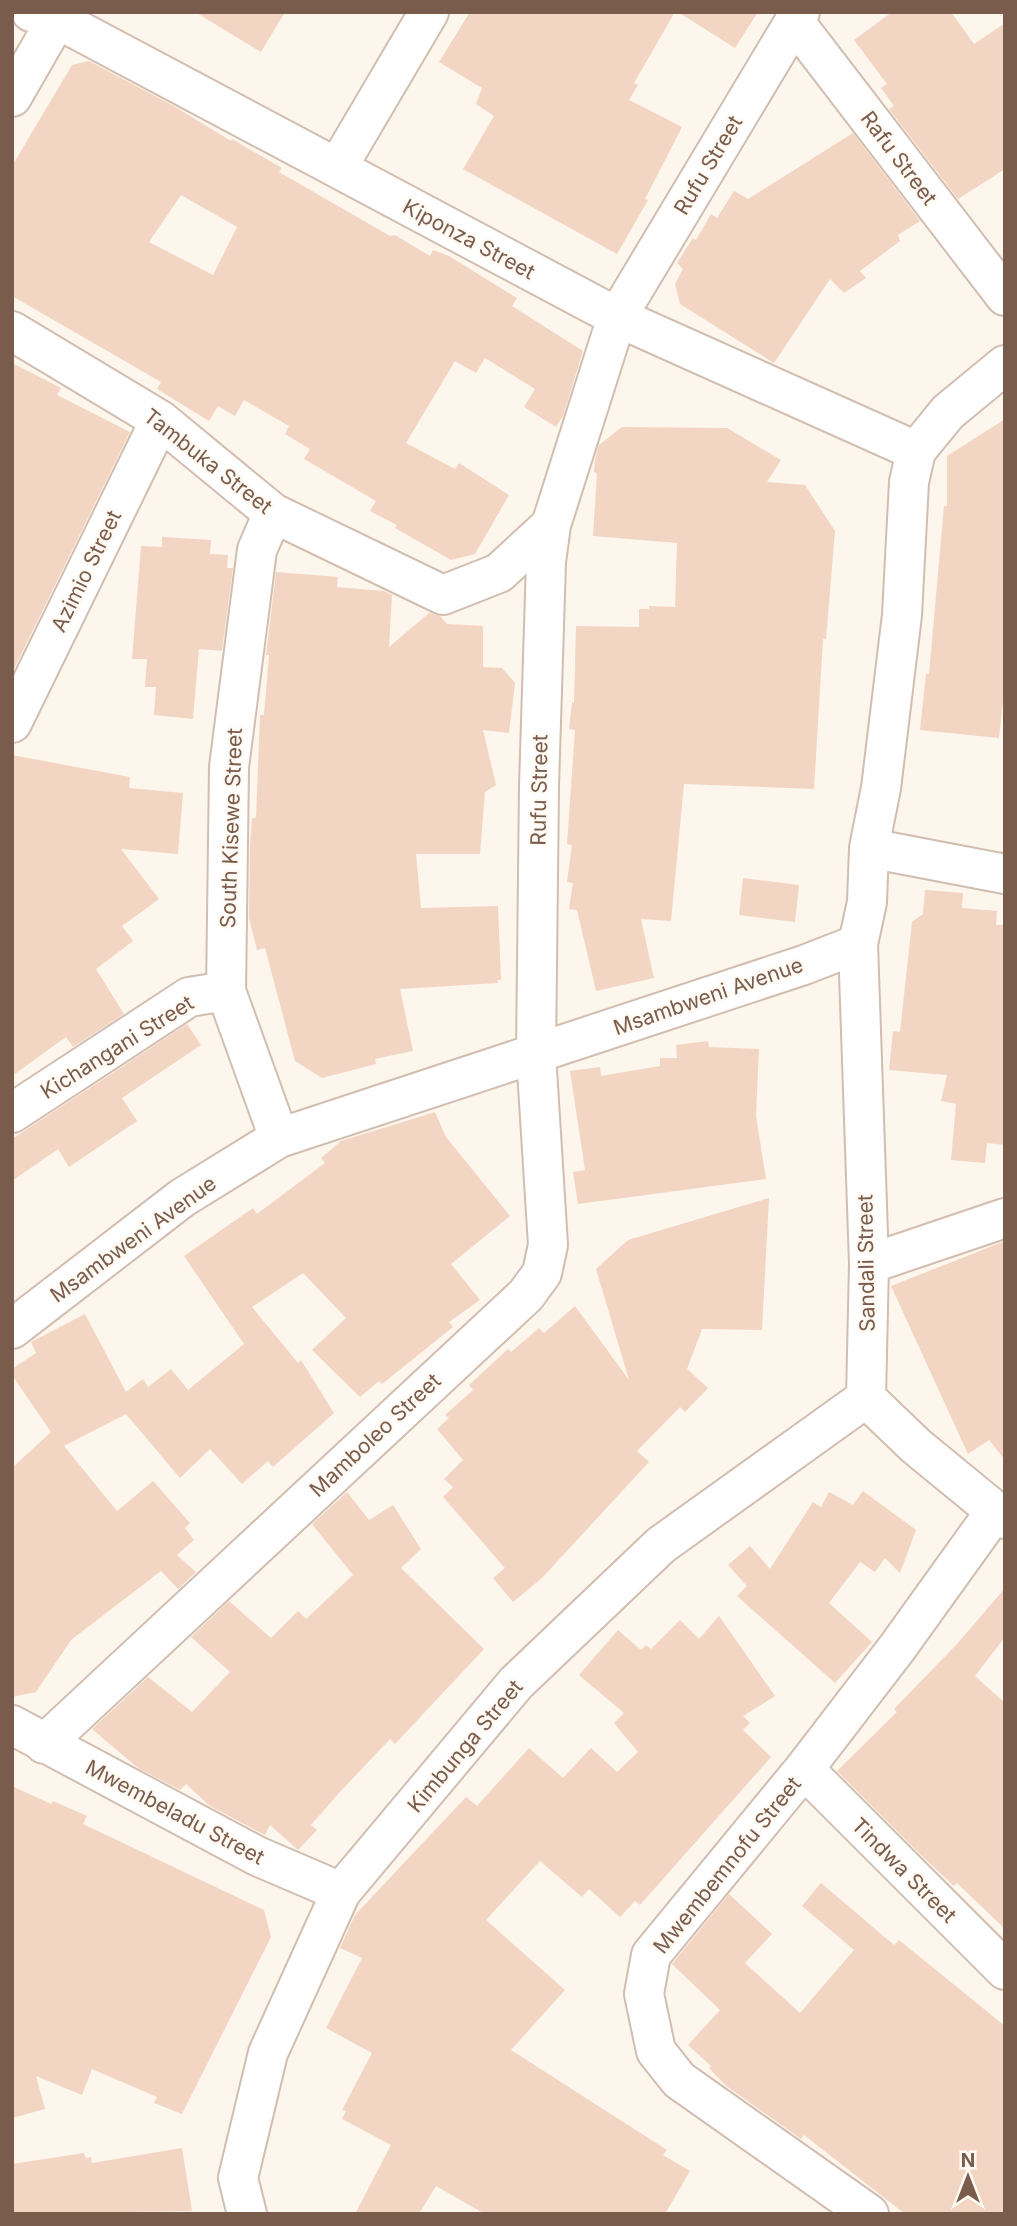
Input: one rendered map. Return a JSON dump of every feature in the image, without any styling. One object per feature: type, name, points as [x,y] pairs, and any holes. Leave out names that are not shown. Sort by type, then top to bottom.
[{"type":"street","points":[[337,168],[429,12]]},
{"type":"street","points":[[12,97],[50,15]]},
{"type":"street","name":"Kiponza Street","points":[[50,15],[617,317],[916,451]]},
{"type":"street","name":"Rafu Street","points":[[797,17],[1005,296]]},
{"type":"street","name":"Rufu Street","points":[[536,1054],[538,786],[546,562],[551,525],[617,317],[797,17]]},
{"type":"street","name":"Tambuka Street","points":[[12,331],[160,420],[273,513],[443,595],[499,573],[551,525]]},
{"type":"street","points":[[858,944],[867,902],[869,848],[881,788],[902,615],[909,482],[916,451],[948,412],[1005,365]]},
{"type":"street","name":"Azimio Street","points":[[12,723],[160,420]]},
{"type":"street","name":"South Kisewe Street","points":[[273,513],[257,550],[229,767],[226,991],[279,1138]]},
{"type":"street","points":[[869,848],[1005,874]]},
{"type":"street","name":"Msambweni Avenue","points":[[12,1329],[182,1198],[279,1138],[804,965],[858,944]]},
{"type":"street","name":"Sandali Street","points":[[858,944],[869,1264],[866,1398]]},
{"type":"street","name":"Kichangani Street","points":[[12,1113],[189,997],[226,991]]},
{"type":"street","name":"Mamboleo Street","points":[[28,1734],[516,1304],[542,1273],[548,1245],[536,1054]]},
{"type":"street","points":[[869,1264],[1005,1218]]},
{"type":"street","points":[[866,1398],[916,1446],[1000,1516]]},
{"type":"street","name":"Kimbunga Street","points":[[247,2214],[237,2178],[268,2053],[341,1892],[516,1683],[661,1545],[866,1398]]},
{"type":"street","name":"Mwembemnofu Street","points":[[869,2214],[679,2080],[656,2051],[644,1993],[652,1955],[804,1769],[1000,1516]]},
{"type":"street","name":"Mwembeladu Street","points":[[28,1734],[257,1857],[341,1892]]},
{"type":"street","name":"Tindwa Street","points":[[804,1769],[1005,1970]]},
{"type":"building","points":[[195,12],[285,12],[261,52]]},
{"type":"building","points":[[470,12],[675,12],[634,83],[638,85],[629,100],[682,127],[645,199],[648,200],[617,254],[463,169],[494,116],[476,104],[482,88],[439,62]]},
{"type":"building","points":[[678,12],[758,12],[735,48]]},
{"type":"building","points":[[892,12],[951,12],[974,44],[1005,23],[1005,169],[958,199],[889,109],[894,106],[881,88],[887,84],[854,40]]},
{"type":"building","points":[[89,61],[282,168],[279,172],[390,236],[395,235],[430,256],[433,250],[449,256],[517,298],[512,306],[583,351],[563,416],[556,427],[524,407],[535,389],[485,358],[476,373],[455,361],[406,443],[455,469],[459,463],[509,495],[475,554],[451,560],[395,528],[397,525],[370,511],[376,501],[304,459],[310,449],[285,434],[289,426],[244,400],[235,416],[218,406],[209,421],[157,389],[161,382],[12,296],[12,166],[72,65]],"holes":[[[181,195],[237,227],[213,275],[149,242]]]},
{"type":"building","points":[[853,133],[920,221],[898,235],[900,241],[860,271],[866,278],[844,293],[830,279],[774,363],[680,304],[675,284],[683,269],[677,263],[693,238],[696,240],[711,214],[717,218],[734,191],[748,199]]},
{"type":"building","points":[[12,363],[61,388],[57,395],[130,432],[12,673]]},
{"type":"building","points":[[1005,419],[1005,682],[999,738],[920,730],[926,674],[929,674],[944,506],[947,506],[947,456]]},
{"type":"building","points":[[622,427],[727,428],[781,460],[767,482],[805,485],[835,531],[826,639],[823,639],[814,789],[684,784],[671,921],[641,919],[654,978],[596,991],[577,910],[569,909],[573,883],[567,882],[572,845],[567,844],[575,730],[569,729],[572,702],[574,703],[576,626],[639,627],[639,609],[649,609],[649,606],[675,607],[677,543],[593,536],[597,473],[594,472],[595,460],[599,445]]},
{"type":"building","points":[[162,537],[211,540],[210,554],[228,555],[227,568],[233,568],[222,651],[199,649],[193,719],[154,715],[156,687],[145,687],[147,659],[132,659],[141,546],[162,547]]},
{"type":"building","points":[[276,572],[338,577],[337,587],[384,591],[392,595],[389,647],[429,613],[440,616],[447,624],[483,626],[483,667],[502,668],[515,683],[509,733],[483,730],[496,785],[485,792],[480,854],[416,854],[421,908],[498,906],[501,980],[497,980],[498,983],[400,989],[413,1051],[375,1059],[376,1064],[322,1078],[295,1061],[265,948],[257,950],[249,918],[250,845],[252,818],[256,818],[260,715],[264,715],[269,655],[266,655]]},
{"type":"building","points":[[12,755],[130,777],[129,788],[183,793],[178,854],[121,849],[159,899],[122,926],[133,941],[96,969],[124,1014],[73,1047],[66,1037],[12,1076]]},
{"type":"building","points":[[743,878],[799,885],[795,922],[739,915]]},
{"type":"building","points":[[925,890],[963,893],[962,908],[997,911],[996,925],[1005,925],[1005,1145],[987,1143],[985,1163],[951,1160],[956,1104],[941,1101],[947,1075],[889,1070],[893,1031],[900,1032],[912,922],[923,914]]},
{"type":"building","points":[[187,1024],[201,1045],[122,1098],[137,1121],[69,1167],[58,1149],[12,1181],[12,1139]]},
{"type":"building","points":[[708,1041],[709,1047],[759,1049],[756,1116],[766,1179],[578,1204],[573,1172],[585,1170],[570,1071],[600,1067],[601,1076],[660,1066],[660,1058],[677,1058],[676,1045]]},
{"type":"building","points":[[435,1112],[446,1137],[510,1216],[451,1264],[480,1300],[449,1322],[453,1327],[382,1384],[379,1381],[360,1397],[312,1350],[346,1318],[303,1273],[252,1307],[298,1363],[301,1360],[334,1413],[273,1467],[268,1461],[242,1484],[210,1449],[180,1478],[126,1414],[64,1446],[117,1511],[153,1481],[190,1523],[185,1528],[194,1540],[177,1555],[196,1572],[178,1589],[161,1571],[71,1640],[36,1692],[12,1697],[12,1468],[51,1432],[12,1375],[12,1369],[36,1353],[31,1342],[85,1314],[126,1392],[143,1379],[148,1387],[171,1369],[188,1390],[244,1344],[184,1256],[253,1208],[257,1214],[325,1163],[321,1158],[341,1141]]},
{"type":"building","points":[[769,1198],[762,1330],[702,1329],[687,1369],[708,1388],[685,1412],[680,1407],[637,1451],[649,1462],[542,1578],[513,1602],[493,1578],[505,1568],[443,1497],[453,1487],[444,1479],[463,1460],[437,1429],[449,1418],[445,1415],[473,1390],[469,1385],[508,1349],[511,1352],[539,1328],[544,1333],[575,1306],[629,1380],[596,1269],[628,1240]]},
{"type":"building","points":[[1005,1241],[1005,1460],[989,1440],[968,1454],[891,1286]]},
{"type":"building","points":[[863,1491],[916,1530],[900,1573],[885,1558],[875,1572],[860,1562],[829,1603],[872,1642],[835,1683],[737,1596],[747,1586],[728,1565],[750,1546],[770,1569],[813,1502],[821,1507],[829,1492],[853,1505]]},
{"type":"building","points":[[347,1492],[369,1520],[393,1505],[421,1549],[401,1568],[484,1649],[395,1744],[390,1739],[339,1793],[311,1825],[317,1830],[298,1850],[270,1825],[265,1835],[210,1806],[186,1784],[180,1790],[138,1768],[92,1729],[148,1677],[192,1712],[230,1672],[191,1637],[229,1601],[271,1638],[298,1611],[306,1619],[353,1575],[312,1524]]},
{"type":"building","points":[[1005,1588],[1005,1637],[975,1676],[1005,1703],[1005,1929],[957,1883],[954,1886],[921,1855],[837,1771],[897,1712],[894,1709],[957,1644]]},
{"type":"building","points":[[719,1616],[775,1696],[743,1716],[750,1723],[743,1730],[771,1757],[640,1905],[635,1901],[620,1917],[589,1889],[582,1897],[540,1861],[486,1920],[565,1990],[511,2050],[667,2150],[663,2155],[690,2171],[665,2214],[485,2214],[436,2186],[419,2214],[355,2214],[391,2145],[342,2119],[346,2111],[342,2110],[372,2053],[326,2028],[362,1958],[340,1948],[355,1915],[466,1797],[477,1806],[529,1748],[563,1778],[591,1748],[617,1772],[638,1752],[614,1723],[624,1713],[579,1675],[618,1630],[641,1650],[646,1645],[651,1649],[680,1620],[699,1639]]},
{"type":"building","points":[[12,1786],[51,1804],[53,1801],[87,1816],[83,1824],[264,1910],[271,1937],[182,2114],[154,2103],[157,2097],[92,2069],[82,2095],[36,2076],[45,2109],[12,2118]]},
{"type":"building","points":[[821,1883],[894,1945],[899,1940],[1005,2026],[1005,2214],[905,2214],[804,2135],[801,2139],[725,2085],[709,2068],[711,2066],[688,2045],[720,2010],[672,1964],[729,1894],[772,1934],[745,1963],[800,2013],[854,1950],[802,1906]]},
{"type":"building","points":[[182,2148],[192,2211],[12,2214],[12,2164],[84,2153],[86,2158],[91,2157],[92,2163]]}]
